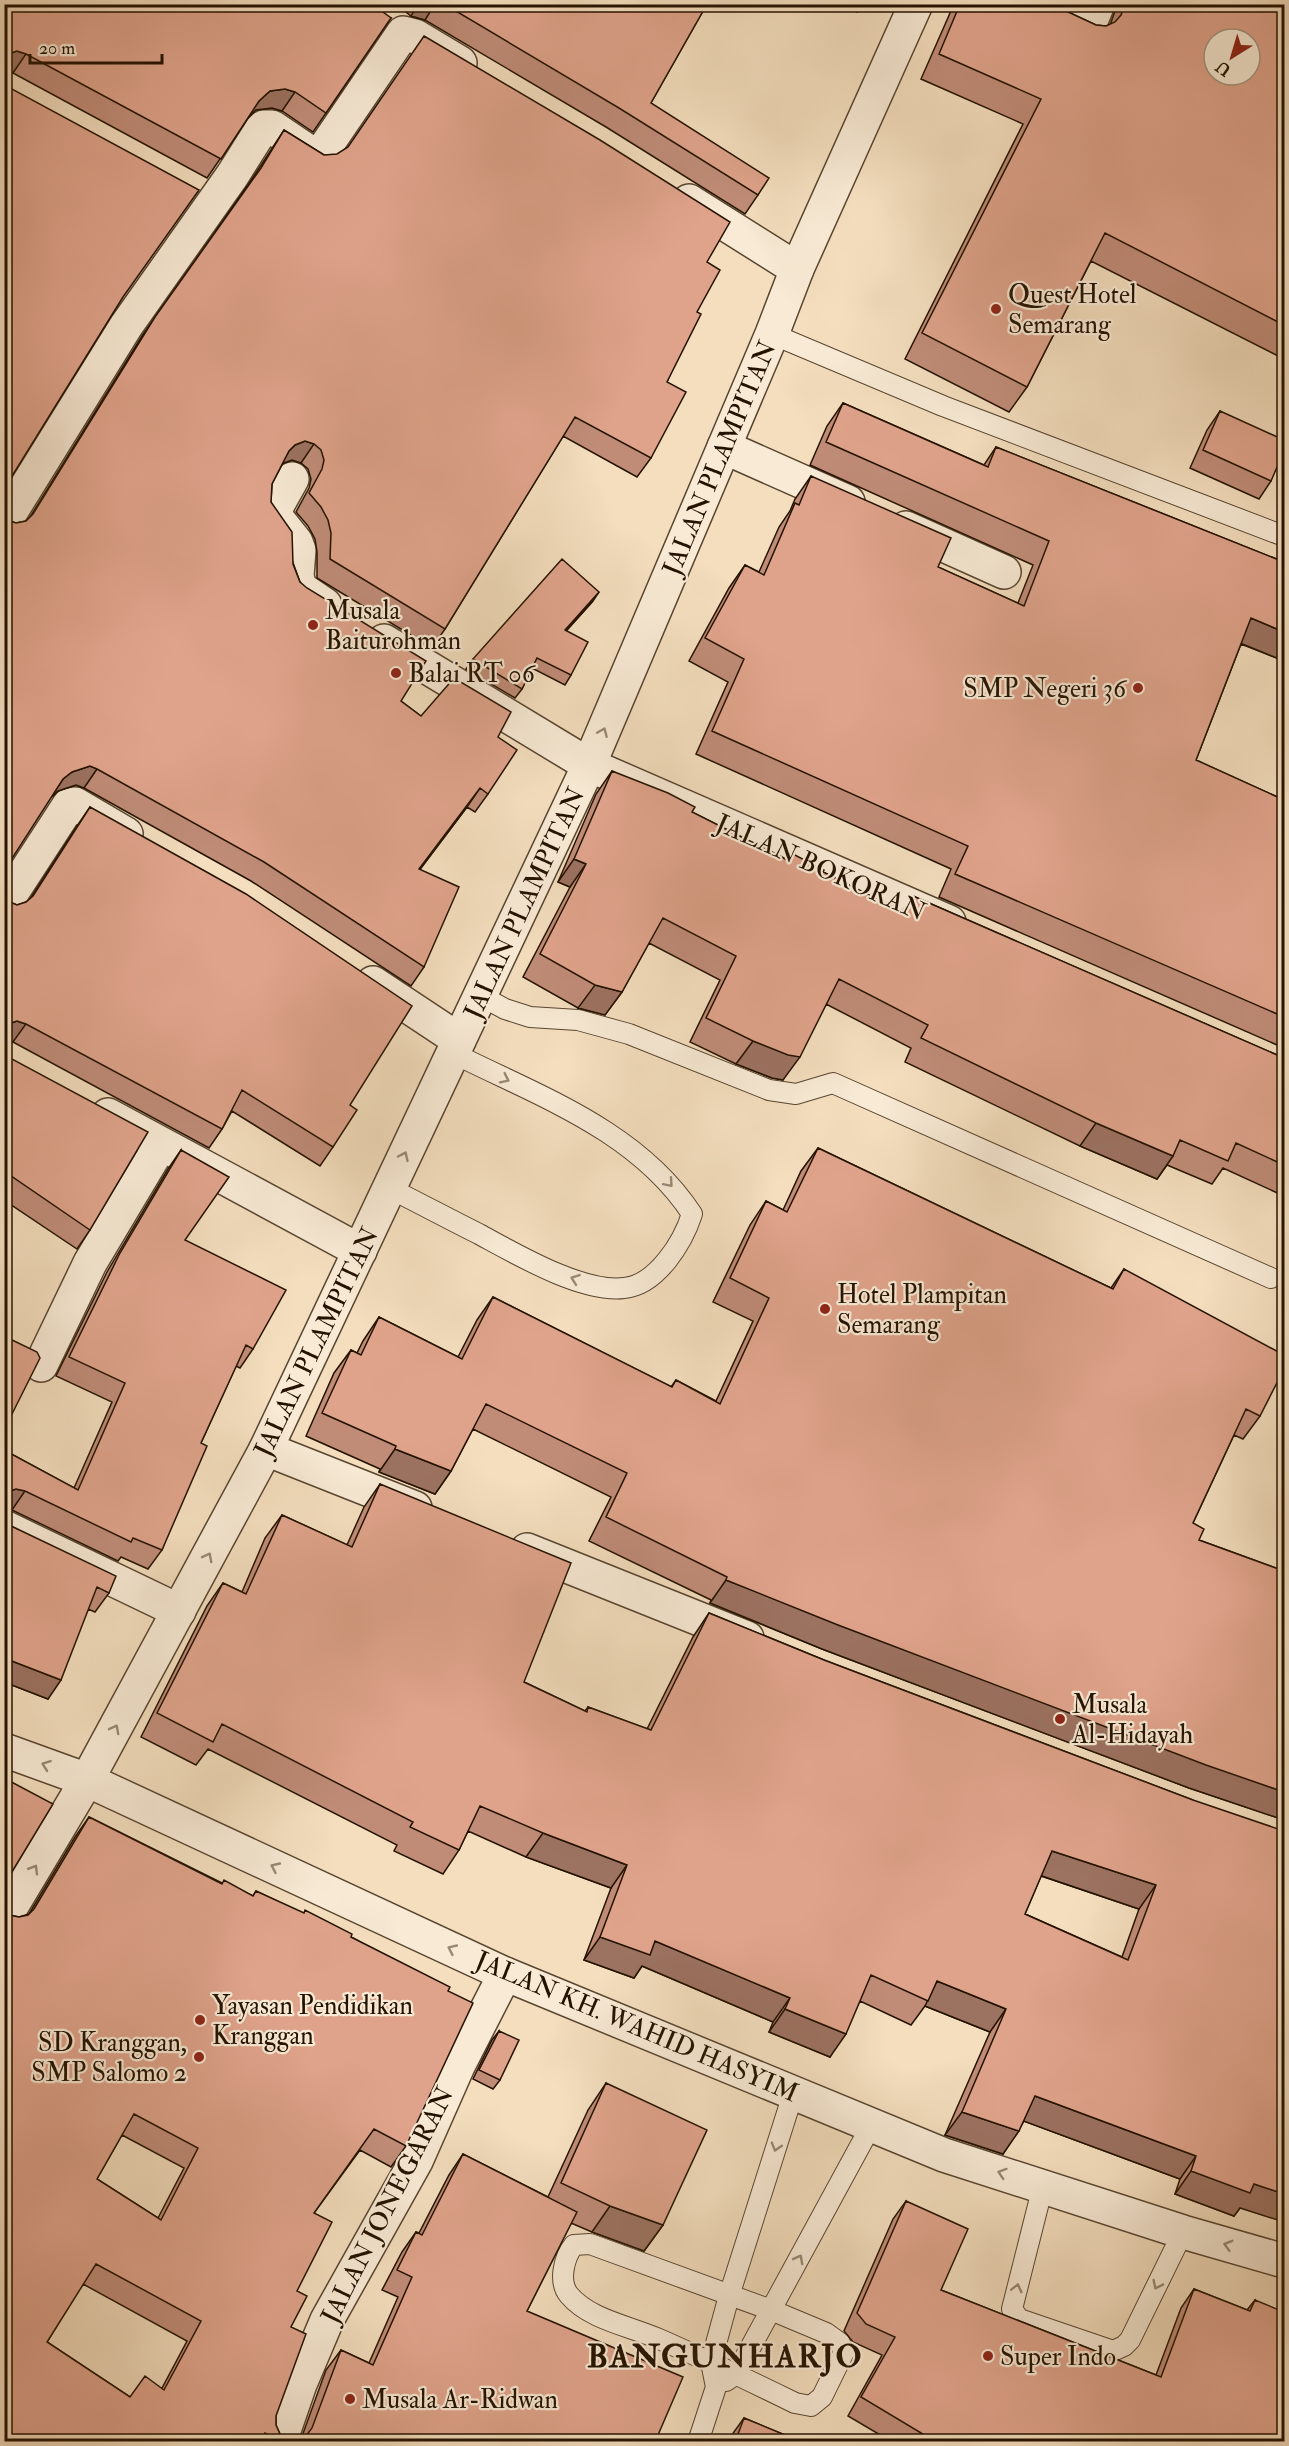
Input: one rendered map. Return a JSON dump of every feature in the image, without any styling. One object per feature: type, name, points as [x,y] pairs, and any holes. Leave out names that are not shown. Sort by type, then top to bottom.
[{"type":"street","name":"JALAN PLAMPITAN","points":[[4,1919],[87,1780],[266,1449],[589,765],[772,334],[797,269],[916,4]]},
{"type":"street","points":[[1023,4],[1086,33],[1098,4]]},
{"type":"street","points":[[4,523],[126,326],[202,196],[264,127],[272,127],[315,156],[320,155],[390,26],[415,36],[486,78]]},
{"type":"street","points":[[667,187],[797,269]]},
{"type":"street","points":[[724,447],[1004,572]]},
{"type":"street","name":"JALAN BOKORAN","points":[[292,479],[275,512],[276,517],[296,542],[299,550],[297,576],[303,591],[589,765],[980,936]]},
{"type":"street","points":[[4,905],[69,805],[75,804],[148,846]]},
{"type":"street","points":[[350,968],[456,1047]]},
{"type":"street","points":[[78,1099],[360,1251]]},
{"type":"street","points":[[41,1365],[90,1263],[161,1144]]},
{"type":"street","points":[[266,1449],[440,1517]]},
{"type":"street","points":[[4,1527],[179,1611]]},
{"type":"street","points":[[495,1538],[771,1648]]},
{"type":"street","name":"JALAN KH. WAHID HASYIM","points":[[4,1750],[87,1780],[505,1974],[794,2091],[944,2155],[1183,2232],[1284,2260]]},
{"type":"street","name":"JALAN JONEGARAN","points":[[280,2442],[300,2384],[331,2312],[416,2161],[458,2066],[505,1974]]},
{"type":"lane","points":[[772,334],[943,406],[1284,536]]},
{"type":"lane","points":[[481,996],[505,1009],[530,1017],[578,1020],[629,1034],[769,1090],[796,1094],[833,1083],[1271,1278]]},
{"type":"lane","points":[[389,1188],[530,1261],[608,1289],[627,1288],[654,1275],[686,1233],[692,1214],[682,1199],[666,1179],[623,1142],[456,1047]]},
{"type":"lane","points":[[698,2442],[716,2387],[711,2362],[729,2296],[794,2091]]},
{"type":"lane","points":[[716,2387],[736,2374],[872,2124]]},
{"type":"lane","points":[[1043,2186],[1012,2309],[1019,2319],[1103,2348],[1113,2351],[1130,2340],[1183,2232]]},
{"type":"lane","points":[[590,2244],[771,2310],[826,2333],[840,2343],[844,2352],[822,2397],[812,2406],[795,2403],[711,2362],[582,2308],[567,2293],[563,2278],[567,2253],[574,2245],[590,2244]]},
{"type":"building","points":[[4,4],[372,4],[391,18],[326,113],[295,92],[285,89],[270,91],[259,101],[221,159],[26,54],[17,51],[4,58]]},
{"type":"building","points":[[444,4],[707,4],[651,103],[769,178],[758,195],[619,108]]},
{"type":"building","points":[[960,4],[1051,4],[1096,25],[1106,26],[1115,22],[1121,15],[1125,4],[1284,4],[1284,325],[1105,233],[1027,387],[922,333],[1041,99],[939,54]]},
{"type":"building","points":[[424,36],[600,140],[730,222],[707,262],[720,270],[697,312],[701,314],[667,382],[686,392],[651,458],[575,417],[445,629],[330,559],[331,533],[328,520],[309,493],[322,469],[324,460],[321,450],[314,444],[305,441],[295,445],[289,451],[272,484],[271,502],[292,532],[293,564],[300,582],[426,661],[401,701],[421,716],[454,678],[511,712],[498,737],[517,750],[488,794],[480,788],[419,869],[459,887],[424,967],[264,862],[90,766],[72,772],[63,779],[4,871],[4,517],[16,523],[26,521],[33,514],[155,317],[261,168],[284,130],[324,155],[337,154],[348,147]]},
{"type":"building","points":[[4,83],[199,190],[123,297],[4,489]]},
{"type":"building","points":[[843,403],[988,467],[996,447],[1284,562],[1284,632],[1251,618],[1196,760],[1284,800],[1284,1017],[955,874],[968,846],[712,731],[744,659],[705,638],[745,565],[764,575],[795,503],[799,505],[811,476],[951,538],[938,567],[1024,606],[1049,541],[826,442]]},
{"type":"building","points":[[1220,411],[1284,440],[1284,451],[1271,481],[1203,450]]},
{"type":"building","points":[[562,559],[599,592],[565,630],[588,642],[571,675],[537,658],[522,689],[473,659]]},
{"type":"building","points":[[612,771],[668,793],[695,807],[692,812],[787,860],[791,853],[824,870],[823,872],[905,913],[913,896],[1284,1058],[1284,1165],[1236,1143],[1228,1161],[1180,1140],[1173,1156],[1096,1123],[921,1038],[928,1025],[839,979],[800,1057],[788,1055],[706,1018],[736,956],[663,918],[622,992],[595,985],[540,954],[586,864],[574,859]]},
{"type":"building","points":[[90,807],[246,894],[412,1006],[350,1105],[357,1110],[333,1147],[242,1090],[222,1129],[26,1024],[17,1021],[4,1028],[4,899],[17,905],[33,896]]},
{"type":"building","points":[[4,1053],[148,1132],[90,1230],[4,1171]]},
{"type":"building","points":[[818,1148],[1113,1289],[1124,1269],[1284,1355],[1284,1369],[1260,1416],[1246,1409],[1193,1523],[1204,1529],[1199,1540],[1284,1571],[1284,1792],[1206,1765],[726,1580],[727,1577],[606,1517],[627,1473],[486,1404],[451,1471],[395,1449],[396,1446],[322,1413],[351,1350],[361,1355],[379,1317],[462,1359],[493,1297],[672,1387],[676,1380],[720,1404],[769,1298],[730,1278],[766,1201],[787,1212]]},
{"type":"building","points":[[181,1150],[229,1177],[185,1240],[286,1290],[253,1349],[246,1345],[201,1443],[207,1446],[162,1550],[133,1538],[131,1542],[25,1491],[16,1489],[4,1495],[4,1450],[78,1490],[125,1383],[69,1357],[120,1253]]},
{"type":"building","points":[[10,1339],[37,1352],[40,1358],[4,1430],[4,1340],[8,1342]]},
{"type":"building","points":[[380,1484],[571,1563],[524,1682],[587,1712],[588,1707],[651,1730],[709,1613],[824,1660],[1193,1800],[1284,1831],[1284,2194],[1254,2184],[1250,2193],[1191,2171],[1196,2156],[1035,2096],[1019,2131],[962,2112],[1006,2009],[937,1981],[928,2001],[871,1975],[846,2034],[785,2009],[790,1998],[655,1941],[650,1955],[600,1937],[627,1865],[480,1806],[459,1850],[410,1827],[413,1822],[222,1724],[213,1742],[157,1713],[223,1583],[246,1594],[282,1515],[352,1547]],"holes":[[[1052,1851],[1156,1885],[1128,1960],[1025,1914]]]},
{"type":"building","points":[[4,1521],[116,1576],[109,1593],[97,1587],[61,1680],[4,1658]]},
{"type":"building","points":[[4,1778],[53,1804],[4,1885]]},
{"type":"building","points":[[89,1817],[222,1884],[224,1880],[253,1896],[256,1891],[304,1913],[305,1910],[352,1934],[351,1937],[450,1987],[448,1991],[473,2003],[406,2146],[374,2129],[314,2213],[332,2222],[297,2291],[307,2296],[291,2327],[306,2334],[276,2416],[276,2425],[280,2434],[288,2439],[298,2440],[306,2436],[312,2428],[341,2350],[373,2365],[412,2277],[397,2270],[416,2232],[422,2235],[463,2154],[577,2212],[527,2311],[683,2377],[655,2442],[282,2442],[265,2433],[260,2442],[4,2442],[4,1910],[9,1915],[19,1917],[28,1915],[34,1909]],"holes":[[[134,2114],[198,2148],[161,2220],[97,2179]],[[96,2264],[201,2321],[164,2390],[145,2376],[130,2397],[47,2342]]]},
{"type":"building","points":[[499,2031],[519,2040],[500,2080],[479,2070]]},
{"type":"building","points":[[606,2083],[707,2130],[663,2225],[610,2206],[561,2183]]},
{"type":"building","points":[[906,2201],[968,2229],[941,2290],[1161,2377],[1194,2289],[1250,2311],[1255,2300],[1284,2312],[1284,2442],[936,2442],[861,2397],[895,2337],[866,2324],[857,2313]]},
{"type":"building","points":[[744,2418],[802,2442],[735,2442]]},
{"type":"place","name":"Quest Hotel Semarang","points":[[996,309]]},
{"type":"place","name":"Musala Baiturohman","points":[[313,625]]},
{"type":"place","name":"Balai RT 06","points":[[396,673]]},
{"type":"place","name":"SMP Negeri 36","points":[[1138,688]]},
{"type":"place","name":"Hotel Plampitan Semarang","points":[[825,1309]]},
{"type":"place","name":"Musala Al-Hidayah","points":[[1060,1719]]},
{"type":"place","name":"Yayasan Pendidikan Kranggan","points":[[200,2020]]},
{"type":"place","name":"SD Kranggan, SMP Salomo 2","points":[[199,2057]]},
{"type":"place","name":"Super Indo","points":[[988,2356]]},
{"type":"place","name":"Musala Ar-Ridwan","points":[[350,2399]]},
{"type":"district","name":"BANGUNHARJO","points":[[725,2356]]}]
